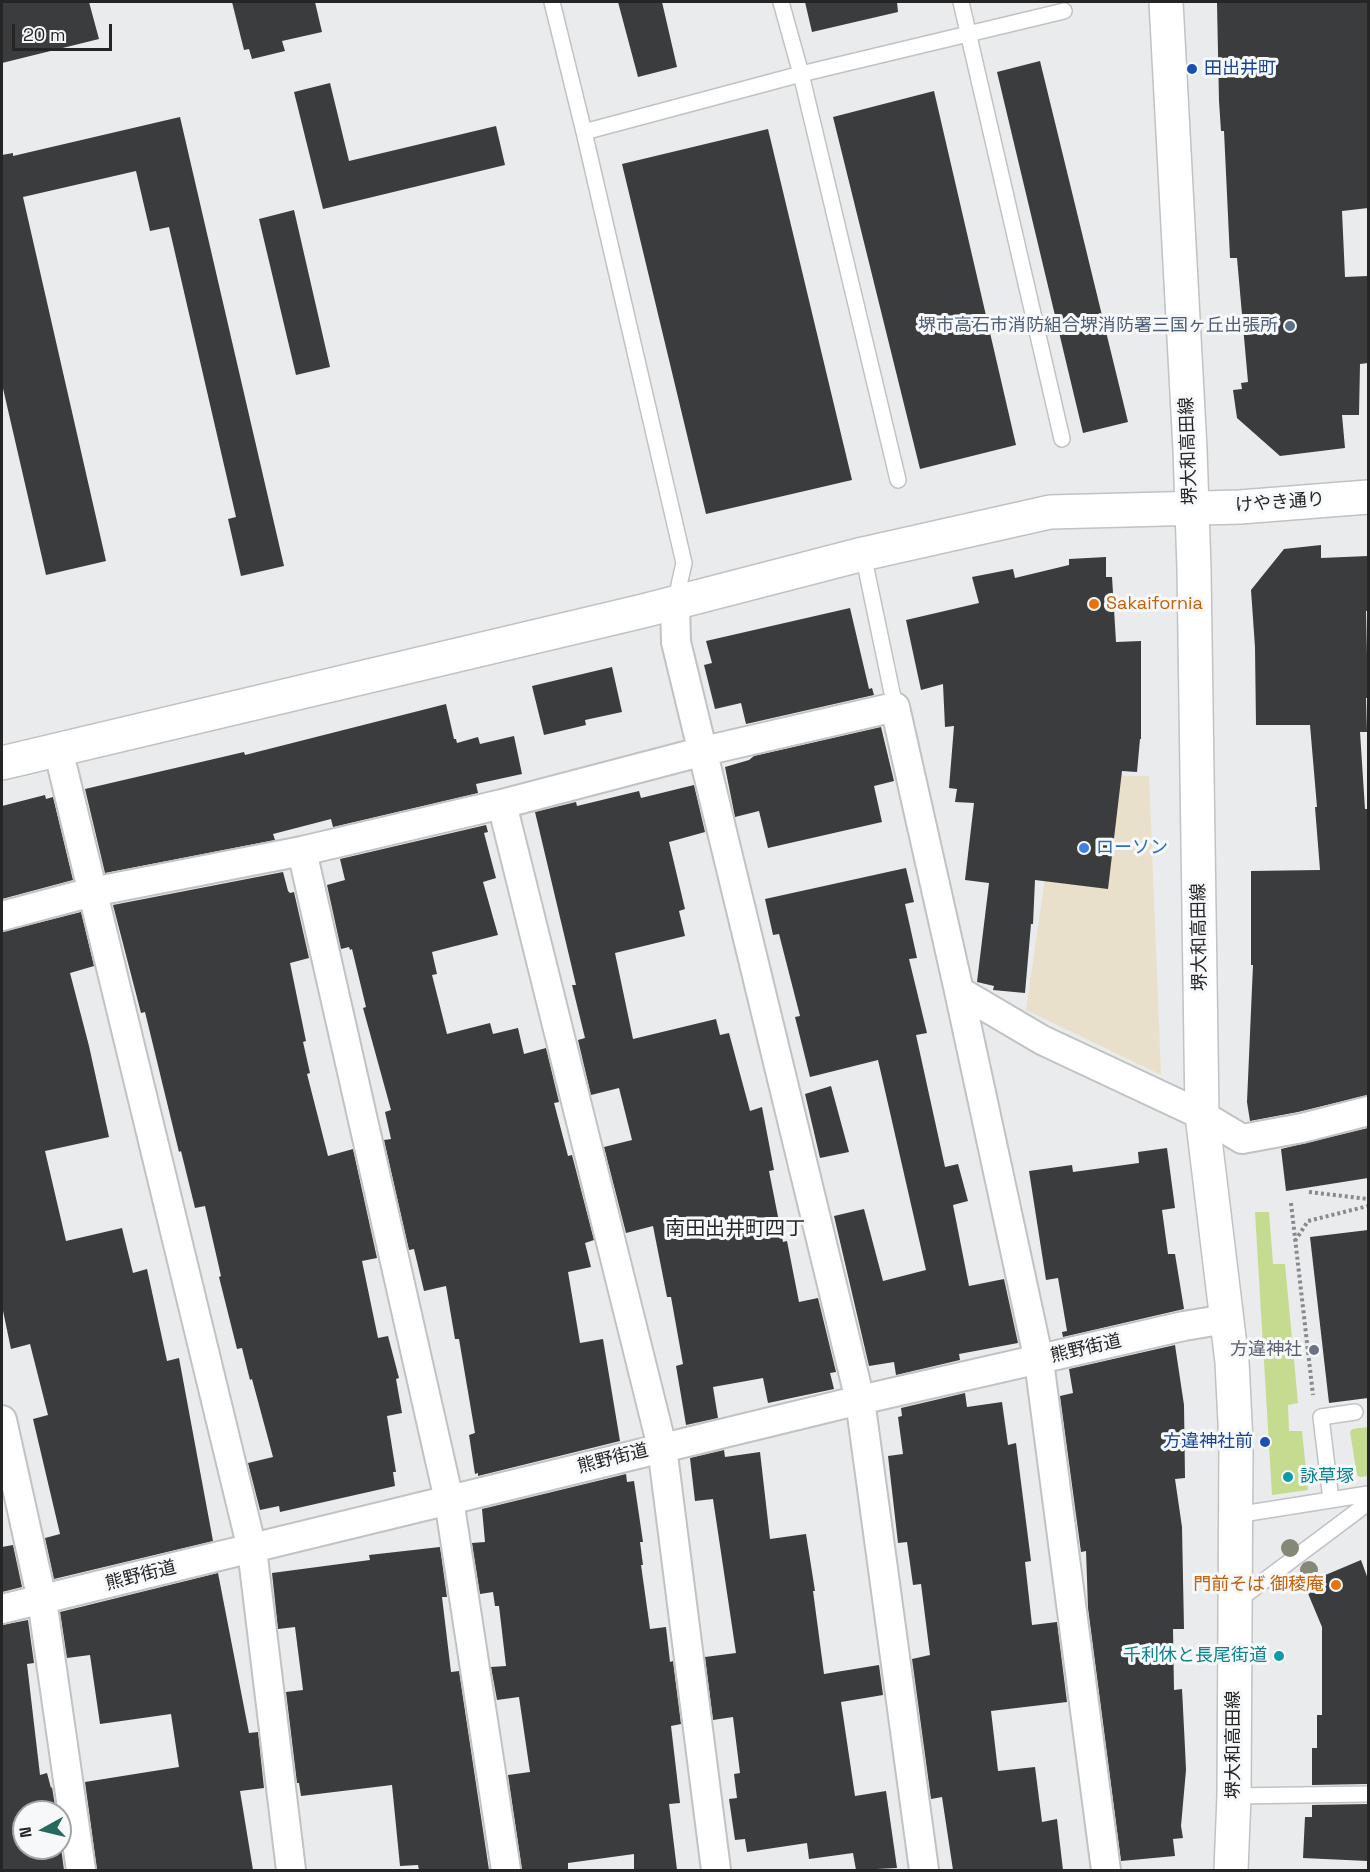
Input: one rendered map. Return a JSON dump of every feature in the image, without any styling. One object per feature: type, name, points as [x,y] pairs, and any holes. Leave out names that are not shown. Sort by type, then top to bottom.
[{"type":"main road","name":"堺大和高田線","points":[[1166,2],[1192,508],[1202,1115],[1232,1362],[1236,1443],[1234,1796],[1231,1870]]},
{"type":"main road","name":"けやき通り","points":[[2,763],[675,603],[863,554],[1050,512],[1240,507],[1368,497]]},
{"type":"street","points":[[675,603],[676,642],[860,1400],[924,1870]]},
{"type":"street","points":[[2,916],[92,891],[302,851],[502,804],[704,751],[895,707],[1039,1360],[1106,1870]]},
{"type":"street","points":[[58,749],[252,1549],[291,1870]]},
{"type":"street","points":[[502,804],[662,1447],[717,1870]]},
{"type":"street","points":[[302,851],[449,1500],[506,1870]]},
{"type":"street","points":[[959,991],[1042,1040],[1202,1115],[1242,1139],[1302,1128],[1368,1111]]},
{"type":"street","name":"熊野街道","points":[[2,1609],[860,1400],[1184,1326],[1226,1319]]},
{"type":"street","points":[[2,1420],[42,1600],[81,1870]]},
{"type":"lane","points":[[552,2],[684,563],[675,603]]},
{"type":"lane","points":[[782,2],[898,480]]},
{"type":"lane","points":[[961,2],[1062,439]]},
{"type":"lane","points":[[584,132],[801,74],[1064,11]]},
{"type":"lane","points":[[863,554],[895,707]]},
{"type":"lane","points":[[1331,1500],[1321,1417],[1355,1412]]},
{"type":"lane","points":[[1236,1515],[1368,1494]]},
{"type":"lane","points":[[1234,1603],[1368,1503]]},
{"type":"lane","points":[[1234,1796],[1368,1794]]},
{"type":"path","points":[[1310,1192],[1368,1199]]},
{"type":"path","points":[[1291,1203],[1314,1402],[1320,1401],[1321,1417]]},
{"type":"path","points":[[1295,1241],[1308,1221],[1368,1206]]},
{"type":"shaded area","points":[[1060,775],[1149,776],[1161,1075],[1026,1010]]},
{"type":"green space","points":[[1255,1212],[1269,1212],[1273,1264],[1285,1264],[1298,1403],[1288,1405],[1289,1431],[1302,1431],[1308,1490],[1272,1495]]},
{"type":"green space","points":[[1368,1427],[1368,1476],[1360,1477],[1357,1475],[1350,1432],[1352,1429]]},
{"type":"building","points":[[2,2],[89,2],[99,39],[2,63]]},
{"type":"building","points":[[232,2],[315,2],[322,32],[282,41],[285,51],[252,59],[249,49],[244,50]]},
{"type":"building","points":[[618,2],[662,2],[677,67],[638,77]]},
{"type":"building","points":[[805,2],[897,2],[898,12],[812,32]]},
{"type":"building","points":[[1368,2],[1368,208],[1342,211],[1345,277],[1368,276],[1368,363],[1360,364],[1359,415],[1342,415],[1345,448],[1280,456],[1237,418],[1233,390],[1242,389],[1241,383],[1248,382],[1237,258],[1230,258],[1224,131],[1221,131],[1219,101],[1217,3]]},
{"type":"building","points":[[1040,61],[1128,422],[1083,433],[997,72]]},
{"type":"building","points":[[330,83],[349,161],[496,126],[505,165],[323,209],[294,92]]},
{"type":"building","points":[[934,91],[1016,445],[920,469],[833,117]]},
{"type":"building","points":[[180,117],[284,566],[241,576],[228,519],[236,517],[169,227],[150,231],[136,171],[23,197],[106,561],[46,575],[2,384],[2,155],[13,153],[13,156]]},
{"type":"building","points":[[768,129],[852,480],[706,514],[622,164]]},
{"type":"building","points":[[294,210],[330,367],[296,375],[259,219]]},
{"type":"building","points":[[1321,545],[1321,558],[1368,556],[1367,732],[1360,732],[1365,809],[1368,809],[1368,1095],[1250,1121],[1247,1102],[1253,965],[1251,965],[1251,871],[1320,870],[1310,725],[1256,725],[1255,647],[1251,590],[1284,549]]},
{"type":"building","points":[[1106,557],[1106,577],[1112,577],[1116,642],[1141,641],[1141,739],[1137,772],[1122,771],[1108,889],[1035,880],[1033,924],[1031,924],[1025,993],[993,990],[994,986],[977,982],[989,883],[965,880],[974,803],[955,802],[957,789],[949,788],[954,726],[945,727],[943,684],[921,690],[906,620],[979,603],[972,577],[1013,569],[1015,578],[1069,565],[1069,559]]},
{"type":"building","points":[[850,608],[869,689],[872,688],[874,695],[746,724],[741,703],[715,709],[704,665],[712,663],[706,641]]},
{"type":"building","points":[[612,667],[622,712],[585,720],[586,725],[544,735],[532,686]]},
{"type":"building","points":[[446,704],[454,739],[457,743],[478,737],[480,744],[514,736],[522,774],[476,784],[478,793],[333,827],[331,819],[273,834],[275,840],[105,873],[85,789],[244,752],[245,755]]},
{"type":"building","points":[[881,727],[894,781],[874,786],[882,822],[768,848],[759,811],[735,817],[725,767],[749,760],[754,756]]},
{"type":"building","points":[[694,785],[705,832],[669,842],[685,909],[679,911],[685,936],[615,953],[633,1039],[716,1019],[720,1035],[729,1033],[750,1111],[762,1107],[774,1170],[769,1171],[783,1242],[787,1241],[799,1302],[818,1298],[836,1372],[830,1373],[834,1389],[768,1403],[763,1378],[713,1387],[718,1418],[686,1425],[676,1366],[683,1364],[671,1297],[667,1297],[653,1226],[626,1233],[604,1147],[632,1140],[619,1088],[591,1095],[578,1040],[585,1038],[572,985],[576,985],[535,812],[576,802],[577,806],[639,791],[641,798]]},
{"type":"building","points":[[45,795],[46,799],[53,797],[73,880],[2,899],[2,806]]},
{"type":"building","points":[[486,825],[488,832],[484,833],[496,878],[483,882],[498,935],[432,952],[437,974],[432,975],[447,1034],[490,1023],[493,1034],[518,1028],[524,1054],[546,1048],[559,1102],[554,1103],[568,1156],[572,1155],[594,1240],[585,1243],[591,1267],[568,1272],[580,1343],[603,1339],[620,1441],[478,1476],[478,1473],[475,1474],[469,1435],[475,1433],[459,1339],[455,1339],[446,1286],[424,1291],[414,1249],[409,1250],[384,1140],[391,1139],[385,1112],[391,1110],[363,1008],[366,1007],[352,949],[350,950],[349,947],[341,949],[327,885],[345,880],[340,859]]},
{"type":"building","points":[[906,868],[914,902],[905,904],[917,958],[909,959],[927,1033],[916,1035],[945,1167],[958,1164],[968,1201],[953,1205],[969,1286],[1004,1279],[1018,1343],[959,1354],[960,1360],[896,1375],[894,1362],[869,1366],[834,1216],[864,1209],[883,1281],[926,1270],[878,1060],[810,1077],[795,1017],[800,1016],[779,934],[773,935],[765,899]]},
{"type":"building","points":[[283,872],[288,891],[294,892],[309,958],[290,963],[306,1041],[303,1042],[310,1073],[307,1074],[328,1156],[353,1149],[377,1258],[362,1261],[378,1338],[388,1336],[399,1378],[396,1379],[402,1413],[387,1416],[396,1472],[393,1472],[395,1486],[280,1512],[279,1506],[260,1510],[248,1463],[273,1457],[242,1348],[237,1349],[219,1277],[221,1276],[205,1206],[195,1208],[145,1012],[141,1013],[113,905]]},
{"type":"building","points":[[81,912],[94,966],[70,973],[109,1137],[45,1151],[66,1241],[122,1228],[133,1273],[147,1269],[167,1361],[179,1358],[213,1541],[54,1579],[45,1538],[60,1534],[33,1419],[48,1415],[30,1344],[11,1349],[2,1306],[2,932]]},
{"type":"building","points":[[831,1086],[849,1152],[820,1158],[805,1094]]},
{"type":"building","points":[[1368,1128],[1368,1178],[1286,1191],[1281,1149]]},
{"type":"building","points":[[1167,1148],[1175,1208],[1162,1210],[1168,1254],[1175,1254],[1184,1309],[1063,1337],[1062,1332],[1067,1331],[1058,1278],[1046,1280],[1029,1171],[1072,1165],[1073,1172],[1139,1163],[1138,1152]]},
{"type":"building","points":[[1368,1230],[1368,1398],[1329,1403],[1310,1237]]},
{"type":"building","points":[[1175,1345],[1184,1405],[1185,1478],[1175,1479],[1182,1527],[1184,1629],[1173,1629],[1174,1690],[1182,1689],[1185,1748],[1186,1770],[1181,1826],[1183,1838],[1173,1839],[1175,1856],[1121,1861],[1088,1608],[1086,1551],[1081,1552],[1060,1396],[1073,1393],[1069,1369]]},
{"type":"building","points":[[965,1393],[967,1407],[1002,1402],[1008,1445],[1016,1443],[1031,1561],[1025,1562],[1032,1625],[1057,1622],[1067,1702],[991,1711],[998,1771],[1035,1767],[1042,1822],[1057,1819],[1063,1870],[953,1870],[942,1797],[931,1799],[912,1659],[930,1655],[921,1584],[913,1585],[907,1542],[898,1543],[888,1456],[903,1454],[898,1417],[902,1416],[901,1408]]},
{"type":"building","points":[[724,1450],[725,1457],[760,1452],[770,1539],[806,1534],[824,1674],[879,1665],[883,1695],[841,1702],[855,1796],[886,1791],[897,1868],[856,1870],[853,1853],[809,1859],[807,1843],[747,1852],[745,1839],[735,1840],[729,1799],[737,1798],[734,1774],[740,1773],[733,1717],[713,1720],[705,1657],[736,1653],[713,1499],[695,1501],[690,1458]]},
{"type":"building","points":[[626,1474],[627,1482],[634,1481],[643,1542],[640,1542],[643,1565],[641,1565],[650,1629],[666,1627],[670,1662],[673,1661],[681,1724],[671,1726],[680,1803],[669,1804],[677,1870],[634,1870],[634,1854],[568,1863],[568,1870],[522,1870],[508,1775],[530,1772],[519,1697],[497,1700],[491,1667],[506,1666],[499,1606],[495,1606],[493,1592],[480,1594],[472,1543],[485,1542],[482,1509]]},
{"type":"building","points":[[13,1545],[22,1587],[2,1592],[2,1547]]},
{"type":"building","points":[[440,1547],[447,1597],[442,1597],[451,1672],[459,1671],[489,1870],[419,1870],[418,1865],[400,1866],[392,1785],[301,1796],[299,1783],[297,1783],[286,1692],[303,1690],[295,1627],[278,1629],[272,1573],[370,1560],[369,1555]]},
{"type":"building","points":[[1361,1560],[1368,1579],[1368,1784],[1312,1785],[1312,1748],[1317,1748],[1317,1715],[1322,1715],[1322,1627],[1304,1584]]},
{"type":"building","points":[[218,1573],[249,1733],[258,1732],[264,1788],[240,1791],[253,1870],[97,1870],[85,1782],[179,1767],[171,1714],[100,1724],[90,1655],[67,1658],[60,1612]]},
{"type":"building","points":[[28,1620],[34,1663],[27,1664],[40,1775],[47,1773],[54,1800],[12,1800],[12,1860],[63,1860],[64,1870],[2,1870],[2,1625]]},
{"type":"building","points":[[1368,1804],[1368,1861],[1303,1858],[1305,1817],[1312,1817],[1312,1805]]},
{"type":"place","name":"田出井町","points":[[1192,69]]},
{"type":"place","name":"堺市高石市消防組合堺消防署三国ヶ丘出張所","points":[[1290,326]]},
{"type":"place","name":"Sakaifornia","points":[[1094,604]]},
{"type":"place","name":"ローソン","points":[[1084,848]]},
{"type":"place","name":"方違神社","points":[[1314,1350]]},
{"type":"place","name":"方違神社前","points":[[1265,1442]]},
{"type":"place","name":"詠草塚","points":[[1288,1477]]},
{"type":"place","name":"門前そば 御稜庵","points":[[1336,1585]]},
{"type":"place","name":"千利休と長尾街道","points":[[1279,1656]]},
{"type":"district","name":"南田出井町四丁","points":[[735,1230]]}]
